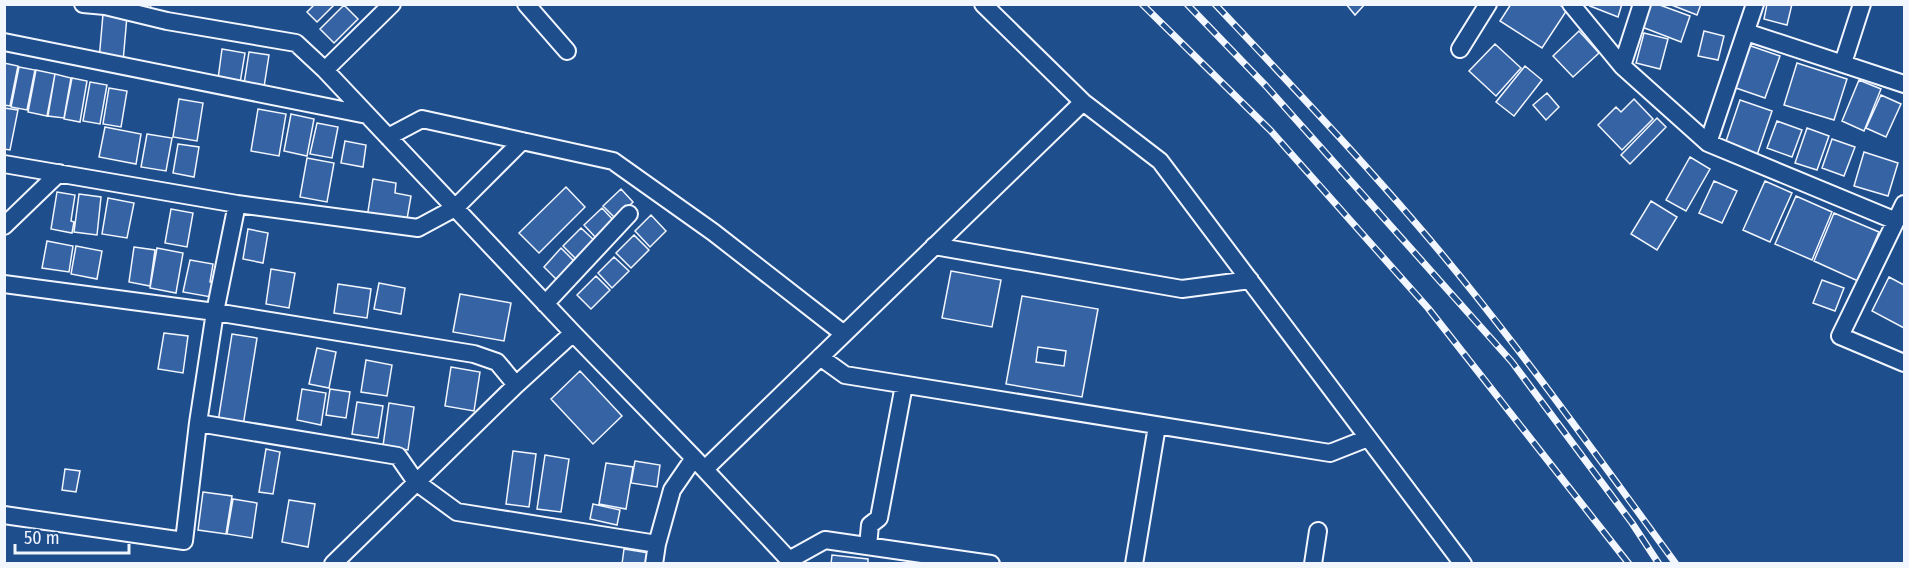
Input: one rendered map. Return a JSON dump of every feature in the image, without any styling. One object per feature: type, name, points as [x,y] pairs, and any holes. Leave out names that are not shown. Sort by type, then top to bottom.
[{"type":"street","points":[[83,4],[157,11],[296,43],[325,70],[791,562],[825,540],[991,564]]},
{"type":"street","points":[[325,70],[392,4]]},
{"type":"street","points":[[526,4],[567,51]]},
{"type":"street","points":[[983,4],[1083,102],[1160,161],[1463,564]]},
{"type":"street","points":[[1460,49],[1488,4]]},
{"type":"street","points":[[1571,4],[1622,66],[1708,143],[1896,221]]},
{"type":"street","points":[[1622,66],[1642,4]]},
{"type":"street","points":[[1708,143],[1755,4]]},
{"type":"street","points":[[1843,63],[1862,4]]},
{"type":"street","points":[[1746,32],[1905,84]]},
{"type":"street","points":[[4,42],[367,115]]},
{"type":"street","points":[[654,564],[657,544],[672,490],[820,357],[1083,102]]},
{"type":"street","points":[[388,137],[423,119],[613,161],[713,232],[844,334]]},
{"type":"street","points":[[4,164],[237,204],[418,228],[455,208],[522,141]]},
{"type":"street","points":[[4,226],[59,173]]},
{"type":"street","points":[[4,515],[184,541],[198,423],[215,312],[237,204]]},
{"type":"street","points":[[1905,204],[1840,336],[1905,363]]},
{"type":"street","points":[[545,304],[629,214]]},
{"type":"street","points":[[934,246],[1182,289],[1250,280]]},
{"type":"street","points":[[4,284],[215,312],[474,354],[497,362],[516,385]]},
{"type":"street","points":[[333,564],[516,385],[573,333]]},
{"type":"street","points":[[820,357],[845,375],[1330,453],[1368,438]]},
{"type":"street","points":[[868,546],[870,525],[879,518],[904,385]]},
{"type":"street","points":[[198,423],[398,456],[416,482],[457,513],[657,544]]},
{"type":"street","points":[[1134,564],[1157,426]]},
{"type":"street","points":[[1313,564],[1318,531]]},
{"type":"building","points":[[125,4],[151,4],[150,10]]},
{"type":"building","points":[[315,4],[335,4],[317,22],[307,12]]},
{"type":"building","points":[[1346,4],[1365,4],[1355,15]]},
{"type":"building","points":[[1511,4],[1558,4],[1567,10],[1542,48],[1500,21]]},
{"type":"building","points":[[1591,4],[1622,4],[1618,17],[1590,6]]},
{"type":"building","points":[[1651,4],[1690,16],[1681,42],[1642,27]]},
{"type":"building","points":[[1669,4],[1701,4],[1697,15]]},
{"type":"building","points":[[1767,4],[1792,4],[1787,25],[1764,19]]},
{"type":"building","points":[[344,5],[358,19],[334,43],[320,29]]},
{"type":"building","points":[[103,14],[127,16],[123,62],[99,60]]},
{"type":"building","points":[[1579,31],[1599,53],[1573,77],[1553,56]]},
{"type":"building","points":[[1704,31],[1724,36],[1718,60],[1698,56]]},
{"type":"building","points":[[1644,33],[1668,39],[1660,69],[1636,63]]},
{"type":"building","points":[[1495,44],[1521,68],[1496,96],[1469,71]]},
{"type":"building","points":[[1748,45],[1780,56],[1765,98],[1733,87]]},
{"type":"building","points":[[222,49],[245,53],[240,83],[218,79]]},
{"type":"building","points":[[249,52],[269,55],[264,87],[244,84]]},
{"type":"building","points":[[4,63],[18,66],[10,106],[4,105]]},
{"type":"building","points":[[1797,63],[1847,79],[1834,120],[1784,105]]},
{"type":"building","points":[[1525,66],[1542,80],[1514,116],[1496,102]]},
{"type":"building","points":[[19,67],[35,70],[27,110],[11,107]]},
{"type":"building","points":[[36,70],[55,74],[47,116],[28,112]]},
{"type":"building","points":[[55,74],[71,78],[64,118],[48,116]]},
{"type":"building","points":[[72,78],[87,81],[80,122],[64,119]]},
{"type":"building","points":[[1859,80],[1881,89],[1864,131],[1842,121]]},
{"type":"building","points":[[90,82],[107,85],[100,124],[83,121]]},
{"type":"building","points":[[109,88],[127,91],[121,127],[103,124]]},
{"type":"building","points":[[1547,93],[1559,107],[1546,120],[1533,105]]},
{"type":"building","points":[[1881,95],[1901,104],[1886,137],[1866,128]]},
{"type":"building","points":[[179,99],[203,103],[197,141],[173,137]]},
{"type":"building","points":[[1634,99],[1653,119],[1622,150],[1598,125],[1616,107],[1621,112]]},
{"type":"building","points":[[1740,100],[1772,111],[1756,158],[1724,147]]},
{"type":"building","points":[[4,108],[18,110],[10,150],[4,149]]},
{"type":"building","points":[[258,109],[286,114],[279,156],[251,151]]},
{"type":"building","points":[[291,114],[314,119],[307,156],[284,151]]},
{"type":"building","points":[[1657,118],[1666,127],[1630,164],[1621,155]]},
{"type":"building","points":[[1777,121],[1802,130],[1792,157],[1767,148]]},
{"type":"building","points":[[317,123],[338,127],[332,158],[310,154]]},
{"type":"building","points":[[105,127],[141,134],[136,164],[99,157]]},
{"type":"building","points":[[1807,128],[1829,136],[1817,170],[1795,163]]},
{"type":"building","points":[[147,134],[172,138],[166,171],[141,167]]},
{"type":"building","points":[[1832,139],[1855,147],[1844,176],[1822,168]]},
{"type":"building","points":[[345,141],[366,145],[363,167],[341,163]]},
{"type":"building","points":[[178,144],[199,147],[194,177],[173,173]]},
{"type":"building","points":[[1864,152],[1898,163],[1888,196],[1854,186]]},
{"type":"building","points":[[1690,157],[1710,169],[1686,211],[1666,200]]},
{"type":"building","points":[[307,158],[334,163],[327,202],[300,197]]},
{"type":"building","points":[[373,179],[396,183],[395,193],[411,196],[406,225],[367,218]]},
{"type":"building","points":[[1714,181],[1737,191],[1722,223],[1699,213]]},
{"type":"building","points":[[1765,181],[1792,193],[1770,242],[1743,230]]},
{"type":"building","points":[[566,187],[585,207],[539,253],[519,233]]},
{"type":"building","points":[[621,189],[633,202],[616,219],[603,206]]},
{"type":"building","points":[[57,192],[75,195],[71,221],[74,222],[72,233],[51,229]]},
{"type":"building","points":[[79,194],[101,197],[97,235],[74,232]]},
{"type":"building","points":[[1796,196],[1832,212],[1812,260],[1775,244]]},
{"type":"building","points":[[108,198],[134,203],[127,238],[102,234]]},
{"type":"building","points":[[1651,201],[1677,217],[1657,250],[1631,234]]},
{"type":"building","points":[[602,208],[615,222],[597,239],[584,225]]},
{"type":"building","points":[[171,209],[193,213],[187,247],[165,243]]},
{"type":"building","points":[[1834,213],[1879,232],[1858,281],[1814,261]]},
{"type":"building","points":[[651,215],[666,231],[650,247],[635,231]]},
{"type":"building","points":[[581,228],[595,241],[577,260],[563,246]]},
{"type":"building","points":[[248,229],[268,233],[263,263],[243,259]]},
{"type":"building","points":[[634,235],[649,250],[631,268],[616,253]]},
{"type":"building","points":[[47,241],[73,246],[69,272],[42,268]]},
{"type":"building","points":[[76,246],[102,251],[97,279],[71,274]]},
{"type":"building","points":[[134,247],[155,250],[150,286],[129,282]]},
{"type":"building","points":[[157,248],[183,253],[176,293],[150,288]]},
{"type":"building","points":[[561,248],[575,262],[557,280],[544,267]]},
{"type":"building","points":[[614,257],[629,271],[612,288],[598,273]]},
{"type":"building","points":[[190,260],[213,264],[210,282],[214,283],[211,297],[183,292]]},
{"type":"building","points":[[271,269],[295,273],[289,308],[266,304]]},
{"type":"building","points":[[951,271],[1001,280],[992,327],[942,318]]},
{"type":"building","points":[[596,276],[610,290],[591,309],[577,295]]},
{"type":"building","points":[[1889,277],[1904,285],[1904,328],[1872,311]]},
{"type":"building","points":[[1822,280],[1844,288],[1835,311],[1813,303]]},
{"type":"building","points":[[379,283],[405,288],[401,314],[374,309]]},
{"type":"building","points":[[338,284],[371,289],[367,318],[334,313]]},
{"type":"building","points":[[460,294],[511,303],[504,341],[453,332]]},
{"type":"building","points":[[1022,296],[1098,309],[1082,397],[1006,384]],"holes":[[[1038,347],[1066,351],[1064,366],[1036,362]]]},
{"type":"building","points":[[164,333],[188,336],[183,373],[158,369]]},
{"type":"building","points":[[232,334],[257,338],[243,426],[218,422]]},
{"type":"building","points":[[317,348],[336,352],[329,388],[309,384]]},
{"type":"building","points":[[366,360],[392,365],[387,396],[361,392]]},
{"type":"building","points":[[451,367],[480,372],[474,411],[445,406]]},
{"type":"building","points":[[580,371],[622,416],[593,444],[551,399]]},
{"type":"building","points":[[302,389],[326,393],[321,425],[297,420]]},
{"type":"building","points":[[330,389],[350,392],[346,418],[326,415]]},
{"type":"building","points":[[357,402],[383,406],[378,438],[352,434]]},
{"type":"building","points":[[389,403],[414,407],[408,450],[383,446]]},
{"type":"building","points":[[266,449],[280,452],[273,494],[259,492]]},
{"type":"building","points":[[513,451],[536,454],[529,507],[506,504]]},
{"type":"building","points":[[545,455],[569,459],[561,512],[537,509]]},
{"type":"building","points":[[635,461],[660,465],[657,487],[631,483]]},
{"type":"building","points":[[606,463],[633,467],[626,509],[599,504]]},
{"type":"building","points":[[65,469],[80,471],[76,492],[62,490]]},
{"type":"building","points":[[203,492],[232,496],[226,534],[198,530]]},
{"type":"building","points":[[233,499],[257,503],[252,538],[227,534]]},
{"type":"building","points":[[289,500],[315,504],[308,547],[282,542]]},
{"type":"building","points":[[593,504],[620,510],[617,525],[590,519]]},
{"type":"building","points":[[624,549],[649,553],[647,564],[622,564]]},
{"type":"building","points":[[832,555],[868,559],[868,564],[831,564]]},
{"type":"railway","points":[[1142,4],[1271,131],[1428,308],[1629,564]]},
{"type":"railway","points":[[1187,4],[1266,86],[1512,362],[1632,523],[1659,564]]},
{"type":"railway","points":[[1215,4],[1358,158],[1441,253],[1532,368],[1676,564]]}]
